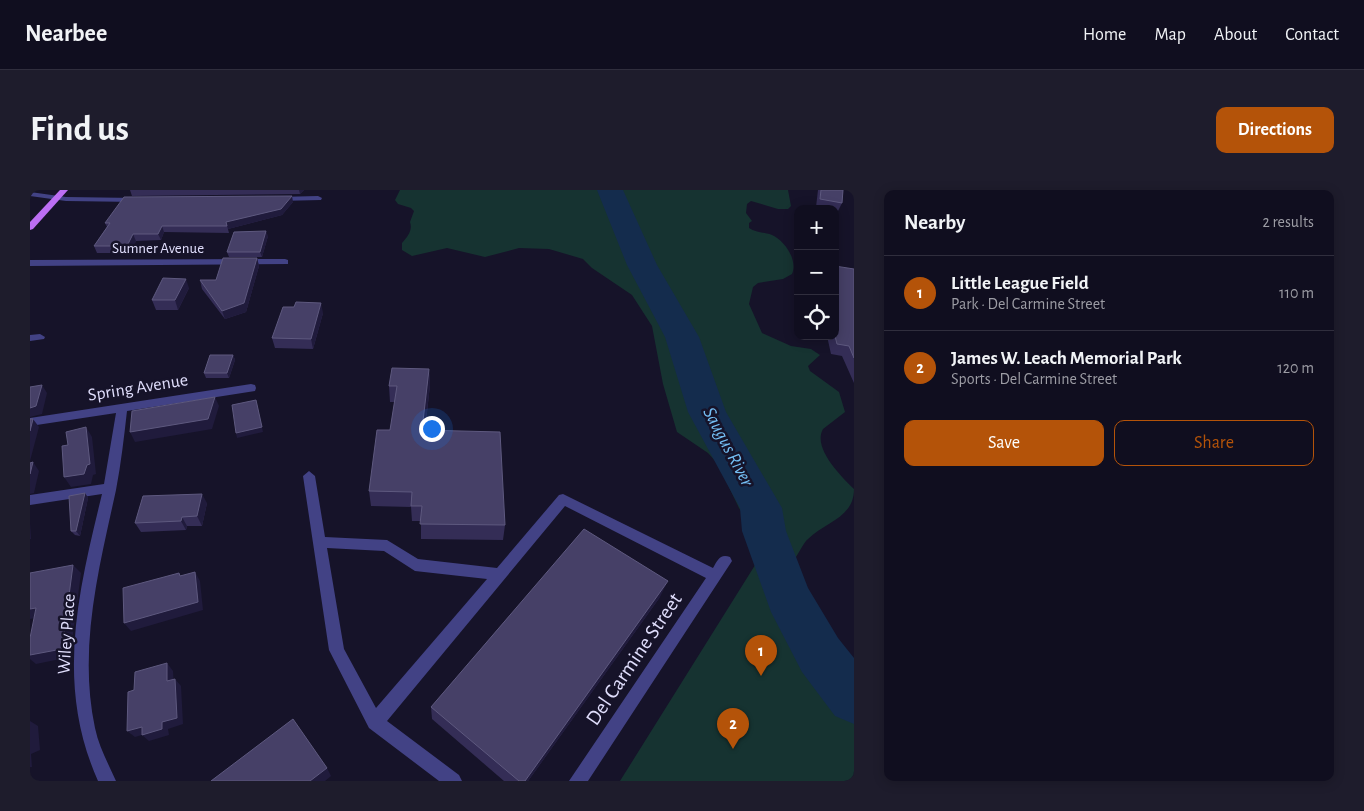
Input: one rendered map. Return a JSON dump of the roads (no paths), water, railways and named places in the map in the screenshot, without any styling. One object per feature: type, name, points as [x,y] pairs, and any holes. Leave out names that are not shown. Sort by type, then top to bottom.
[{"type":"main road","points":[[30,227],[64,190]]},
{"type":"street","points":[[30,194],[57,199],[146,200]]},
{"type":"street","points":[[270,199],[318,198]]},
{"type":"street","name":"Sumner Avenue","points":[[30,263],[285,262]]},
{"type":"street","name":"Spring Avenue","points":[[30,422],[251,388]]},
{"type":"street","name":"Wiley Place","points":[[107,781],[96,759],[87,727],[82,672],[89,592],[110,488],[122,409]]},
{"type":"street","points":[[309,476],[337,650],[375,722],[453,781]]},
{"type":"street","points":[[30,500],[110,488]]},
{"type":"street","points":[[375,722],[564,499],[715,576]]},
{"type":"street","points":[[320,542],[386,546],[415,565],[500,574]]},
{"type":"street","name":"Del Carmine Street","points":[[578,781],[725,561]]},
{"type":"waterway","name":"Saugus River","points":[[610,190],[642,265],[682,337],[707,412],[761,508],[764,531],[788,597],[820,655],[854,698]]},
{"type":"place","name":"Little League Field","points":[[761,676]]},
{"type":"place","name":"James W. Leach Memorial Park","points":[[733,749]]}]
